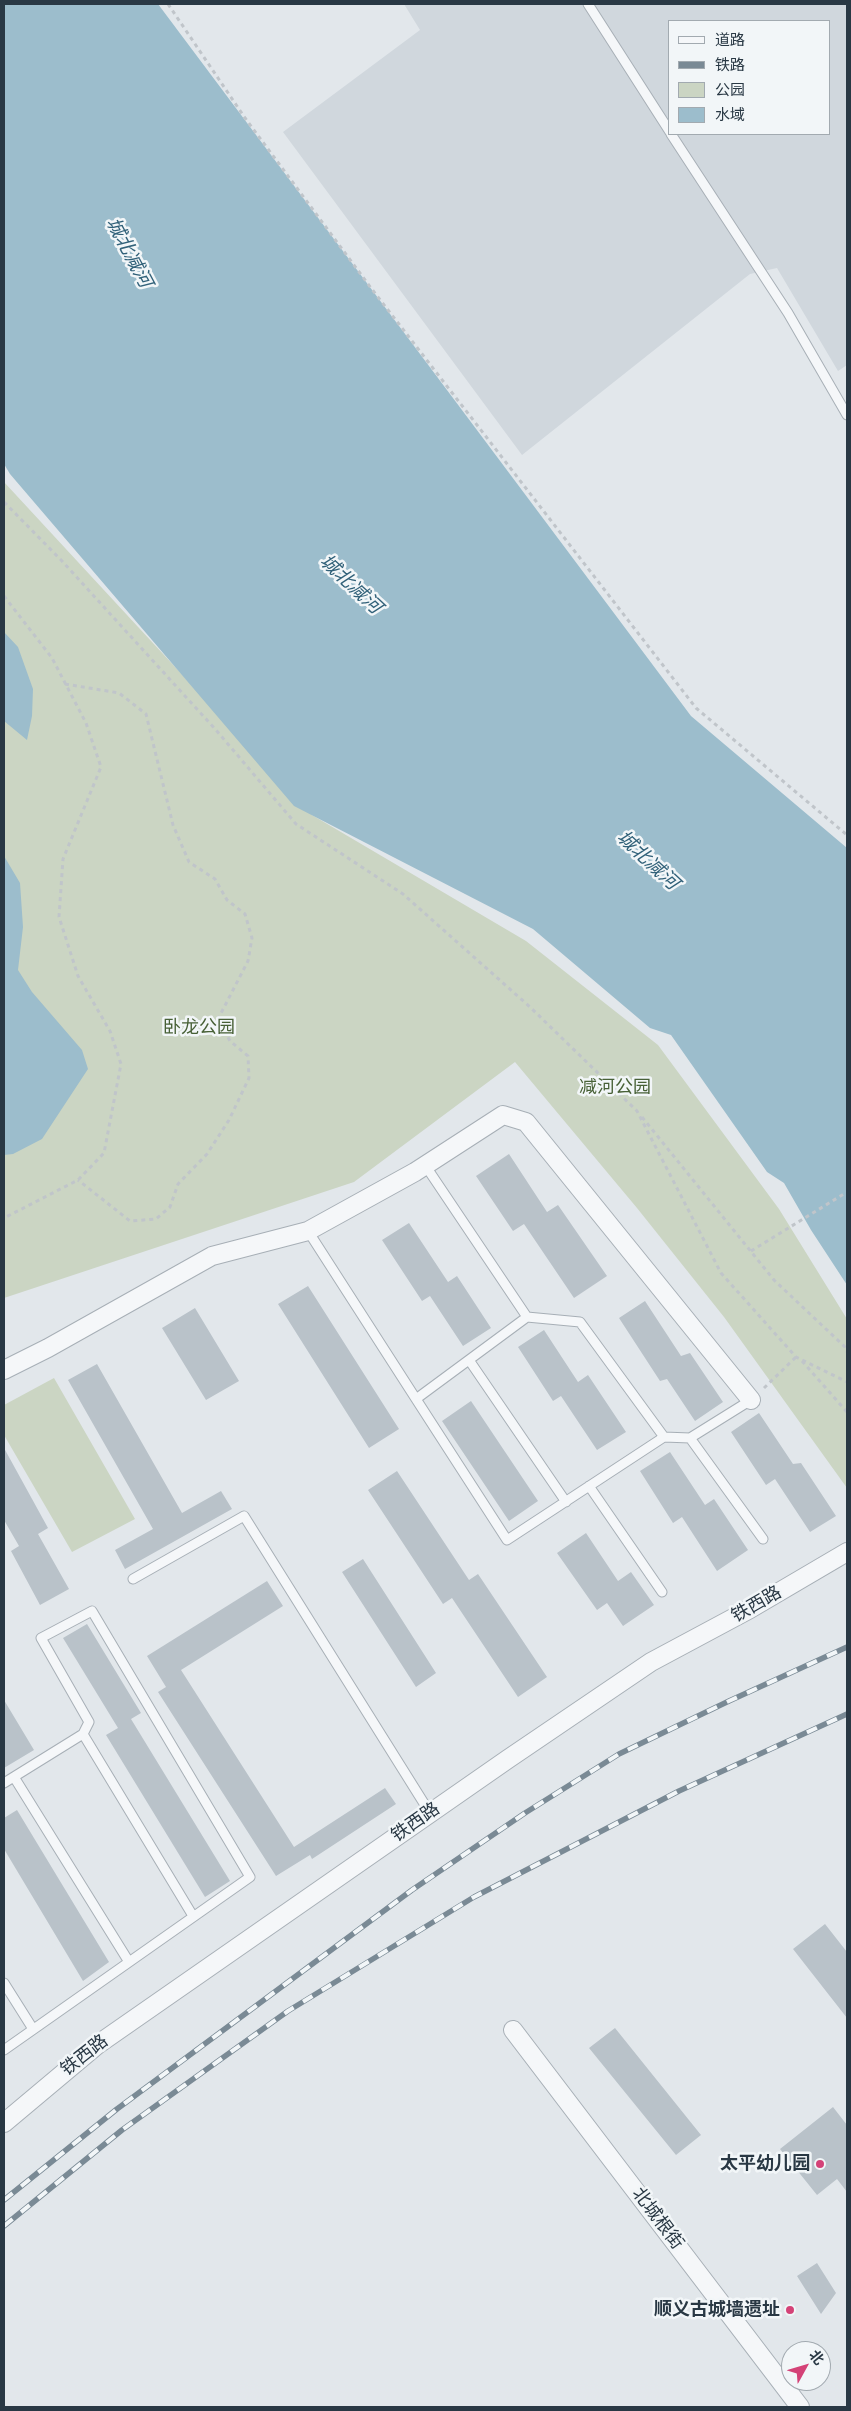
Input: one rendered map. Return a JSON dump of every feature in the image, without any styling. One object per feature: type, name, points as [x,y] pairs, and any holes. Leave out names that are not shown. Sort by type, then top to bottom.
[{"type":"street","points":[[4,1370],[48,1348],[212,1256],[308,1231],[425,1165],[503,1115],[526,1122],[751,1400]]},
{"type":"street","name":"铁西路","points":[[4,2123],[96,2045],[651,1662],[750,1610],[847,1552]]},
{"type":"street","name":"北城根街","points":[[513,2030],[800,2407]]},
{"type":"lane","points":[[588,4],[668,130]]},
{"type":"lane","points":[[671,135],[788,313],[847,415]]},
{"type":"lane","points":[[425,1165],[528,1317]]},
{"type":"lane","points":[[308,1231],[507,1540],[664,1437],[690,1438],[751,1400]]},
{"type":"lane","points":[[416,1399],[528,1317],[580,1322],[664,1437]]},
{"type":"lane","points":[[469,1360],[566,1502]]},
{"type":"lane","points":[[690,1438],[763,1539]]},
{"type":"lane","points":[[589,1486],[662,1592]]},
{"type":"lane","points":[[133,1579],[244,1516],[430,1813]]},
{"type":"lane","points":[[4,1783],[83,1734],[89,1722],[40,1638],[92,1611],[250,1877],[4,2050]]},
{"type":"lane","points":[[83,1734],[193,1916]]},
{"type":"lane","points":[[14,1777],[129,1962]]},
{"type":"lane","points":[[4,1984],[33,2029]]},
{"type":"path","points":[[168,4],[245,118],[371,288],[696,708],[847,835]]},
{"type":"path","points":[[4,502],[62,561],[209,722],[296,824],[403,894],[530,1007],[637,1111],[774,1280],[845,1347],[847,1352]]},
{"type":"path","points":[[4,596],[52,658],[86,723],[101,767],[63,859],[59,917],[78,976],[110,1031],[121,1064],[104,1153],[78,1180],[4,1218]]},
{"type":"path","points":[[65,684],[119,693],[146,714],[173,825],[189,862],[215,879],[227,900],[245,914],[252,938],[248,961],[218,1019],[230,1041],[248,1056],[249,1078],[229,1120],[208,1154],[178,1184],[170,1207],[156,1219],[130,1221],[78,1180]]},
{"type":"path","points":[[637,1111],[721,1273],[847,1412]]},
{"type":"path","points":[[751,1251],[847,1192]]},
{"type":"path","points":[[798,1357],[847,1382]]},
{"type":"path","points":[[751,1400],[798,1357]]},
{"type":"shaded area","points":[[404,4],[847,4],[847,365],[838,371],[777,268],[750,274],[522,455],[283,132],[420,30]]},
{"type":"green space","name":"卧龙公园","points":[[4,482],[312,815],[526,941],[658,1045],[779,1209],[847,1319],[847,1488],[724,1317],[637,1208],[515,1062],[354,1182],[4,1298]]},
{"type":"green space","points":[[54,1378],[135,1519],[72,1552],[4,1435],[4,1405]]},
{"type":"water","name":"城北减河","points":[[4,4],[158,4],[691,716],[847,848],[847,1285],[811,1230],[784,1183],[767,1172],[671,1035],[650,1028],[533,929],[294,806],[10,474],[4,464]]},
{"type":"water","points":[[4,632],[18,647],[33,689],[32,716],[27,740],[4,721]]},
{"type":"water","points":[[4,856],[20,883],[23,927],[18,970],[32,992],[82,1050],[88,1069],[42,1139],[13,1154],[4,1155]]},
{"type":"building","points":[[509,1154],[547,1212],[558,1205],[607,1276],[574,1298],[524,1224],[513,1231],[476,1176]]},
{"type":"building","points":[[409,1223],[448,1282],[457,1276],[491,1328],[463,1346],[430,1296],[422,1301],[382,1240]]},
{"type":"building","points":[[308,1286],[399,1429],[369,1448],[278,1304]]},
{"type":"building","points":[[645,1301],[681,1356],[690,1353],[723,1402],[695,1421],[667,1379],[660,1381],[619,1318]]},
{"type":"building","points":[[195,1308],[239,1381],[206,1400],[162,1328]]},
{"type":"building","points":[[544,1330],[578,1382],[588,1375],[626,1432],[597,1450],[561,1396],[553,1401],[518,1347]]},
{"type":"building","points":[[97,1364],[182,1513],[221,1491],[232,1509],[125,1569],[115,1550],[153,1529],[68,1380]]},
{"type":"building","points":[[471,1401],[538,1501],[509,1521],[442,1421]]},
{"type":"building","points":[[759,1413],[793,1464],[801,1463],[836,1516],[810,1532],[775,1479],[766,1485],[731,1432]]},
{"type":"building","points":[[4,1448],[48,1528],[38,1534],[69,1589],[40,1605],[11,1551],[19,1546],[4,1520]]},
{"type":"building","points":[[670,1452],[705,1505],[714,1499],[748,1550],[717,1571],[682,1517],[673,1523],[640,1471]]},
{"type":"building","points":[[397,1471],[469,1580],[478,1574],[547,1677],[518,1697],[452,1598],[443,1604],[368,1490]]},
{"type":"building","points":[[586,1533],[618,1581],[631,1572],[654,1605],[623,1626],[607,1603],[597,1610],[557,1553]]},
{"type":"building","points":[[363,1559],[436,1673],[416,1687],[342,1572]]},
{"type":"building","points":[[267,1581],[283,1606],[181,1670],[294,1847],[385,1788],[396,1804],[312,1859],[310,1855],[276,1876],[158,1692],[166,1687],[147,1656]]},
{"type":"building","points":[[87,1624],[141,1713],[131,1719],[230,1881],[205,1897],[106,1735],[118,1728],[63,1638]]},
{"type":"building","points":[[4,1700],[34,1750],[4,1768]]},
{"type":"building","points":[[17,1810],[109,1962],[83,1981],[4,1849],[4,1818]]},
{"type":"building","points":[[825,1924],[847,1952],[847,2018],[793,1949]]},
{"type":"building","points":[[615,2028],[701,2135],[676,2155],[589,2048]]},
{"type":"building","name":"太平幼儿园","points":[[833,2107],[847,2125],[847,2192],[837,2179],[817,2195],[780,2149]]},
{"type":"building","points":[[817,2263],[836,2293],[821,2314],[797,2276]]},
{"type":"railway","points":[[4,2200],[117,2109],[412,1890],[525,1813],[619,1754],[847,1647]]},
{"type":"railway","points":[[4,2226],[122,2130],[288,2011],[474,1897],[679,1791],[847,1714]]},
{"type":"place","name":"太平幼儿园","points":[[820,2164]]},
{"type":"place","name":"顺义古城墙遗址","points":[[790,2310]]},
{"type":"park label","name":"减河公园","points":[[615,1088]]}]
